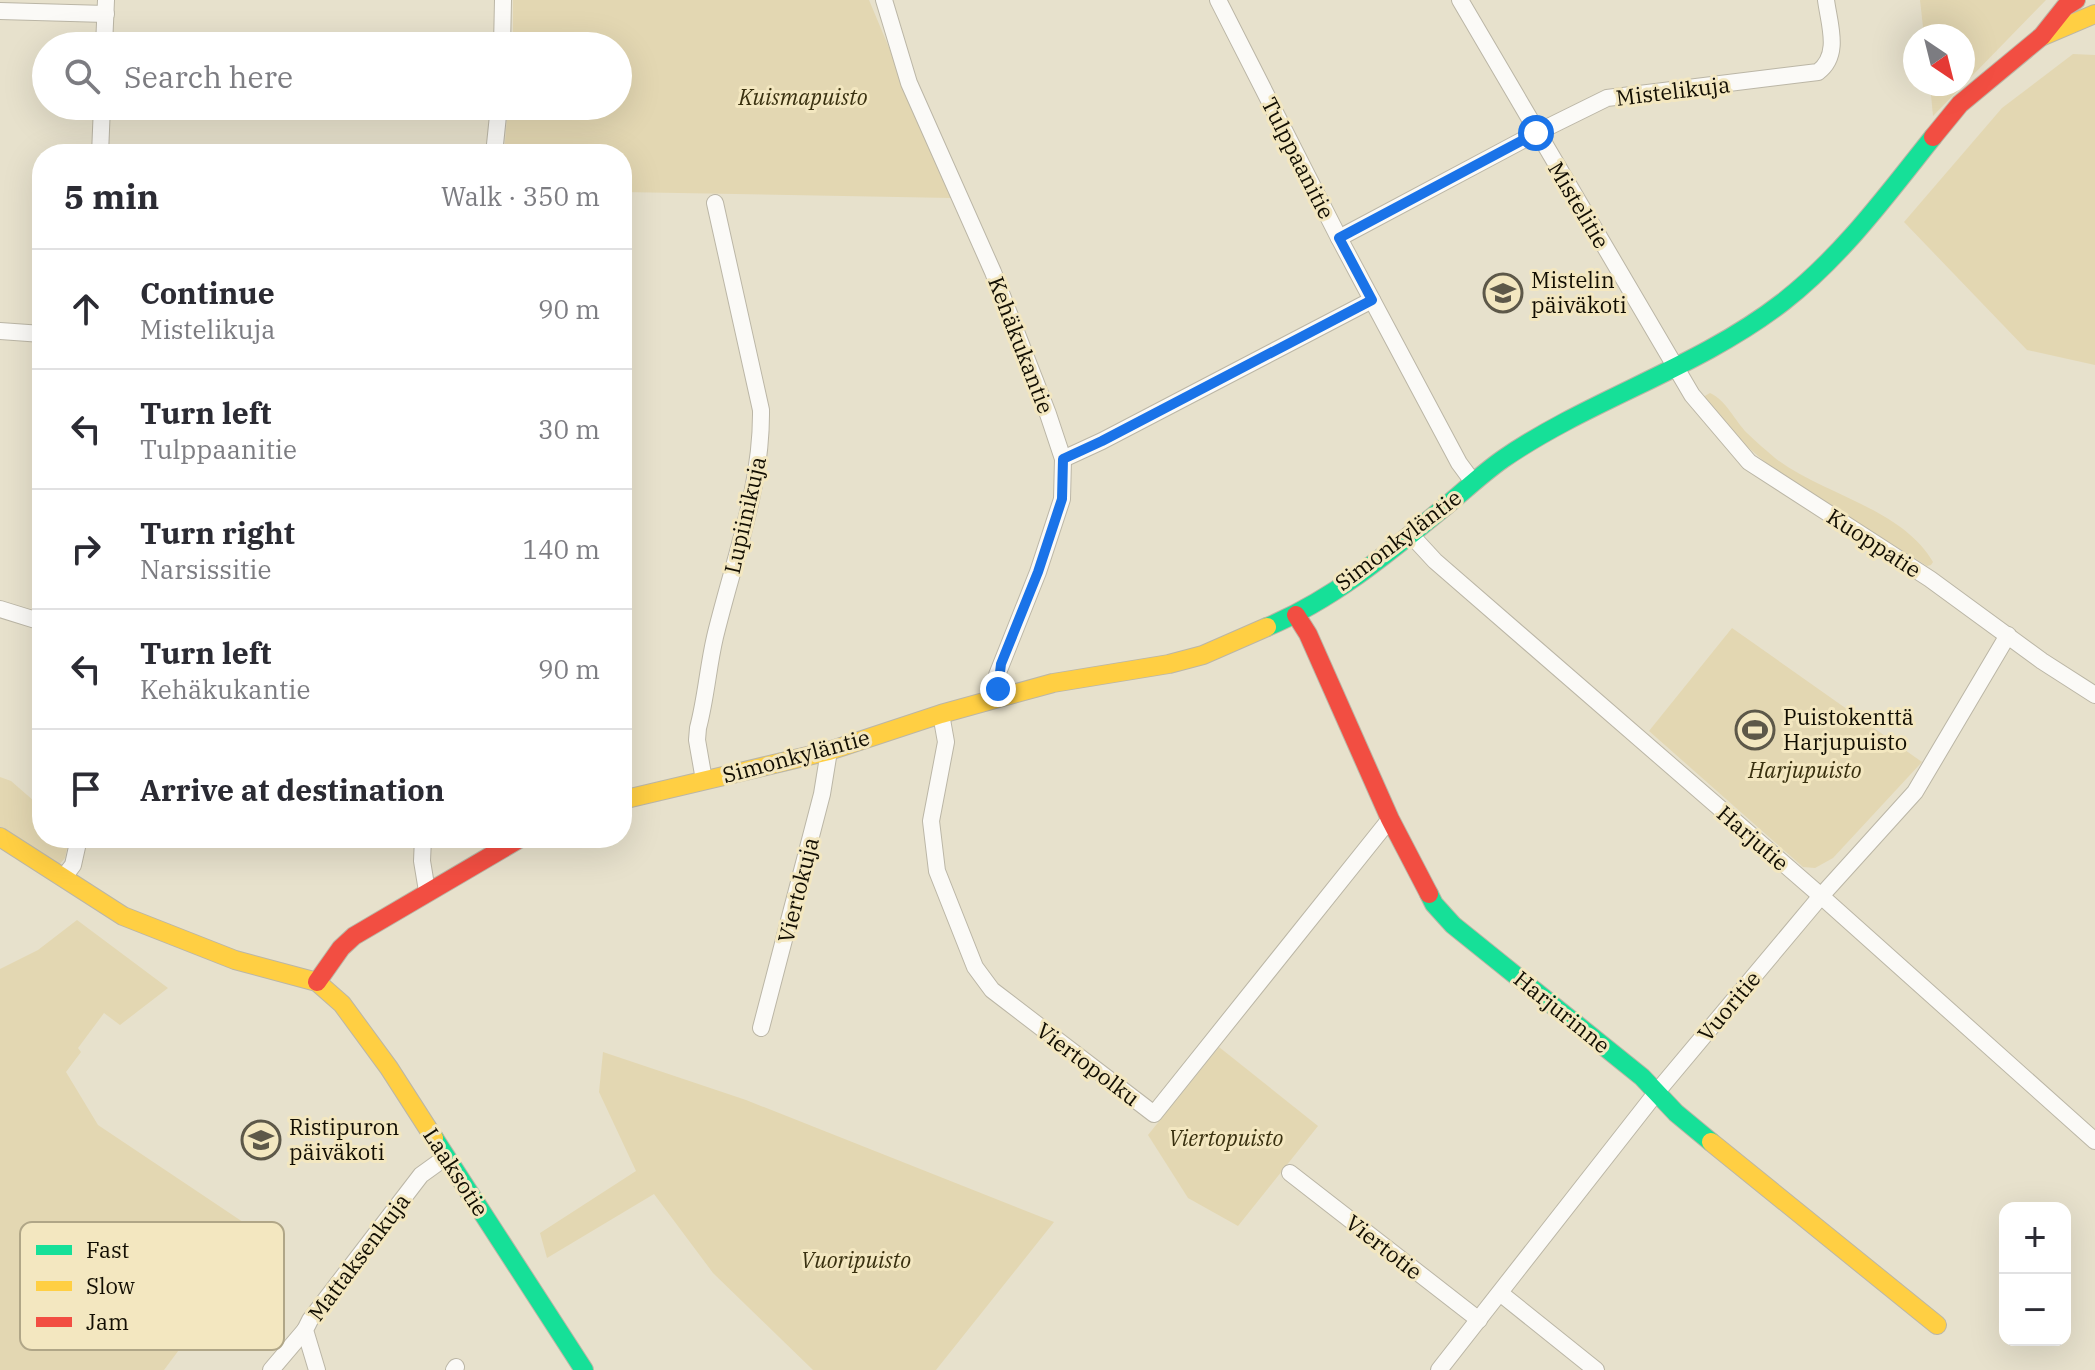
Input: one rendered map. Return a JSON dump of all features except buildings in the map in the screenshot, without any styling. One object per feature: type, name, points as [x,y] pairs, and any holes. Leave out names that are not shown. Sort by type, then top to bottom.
[{"type":"main road","name":"Simonkyläntie","points":[[632,798],[829,751],[998,697],[1084,676],[1147,668],[1203,655],[1296,615],[1411,535],[1473,482],[1534,440],[1751,324],[1814,275],[1845,247],[1960,104],[2042,36],[2065,7],[2076,0]]},
{"type":"main road","name":"Simonkyläntie","points":[[2042,36],[2095,14]]},
{"type":"main road","name":"Harjurinne","points":[[1296,615],[1308,634],[1390,819],[1434,904],[1453,925],[1642,1077],[1676,1113],[1937,1325]]},
{"type":"main road","points":[[0,837],[123,916],[154,931],[235,960],[317,982],[341,948],[354,936],[503,848]]},
{"type":"main road","name":"Laaksotie","points":[[317,982],[342,1004],[389,1068],[584,1370]]},
{"type":"street","points":[[502,32],[503,0]]},
{"type":"street","name":"Kehäkukantie","points":[[884,0],[909,83],[984,251],[1063,459],[1062,499],[1038,572],[997,675],[998,697]]},
{"type":"street","name":"Tulppaanitie","points":[[1218,0],[1339,238],[1459,463],[1473,482]]},
{"type":"street","name":"Mistelitie","points":[[1460,0],[1675,367]]},
{"type":"street","name":"Mistelikuja","points":[[1339,238],[1607,98],[1818,72],[1827,65],[1833,50],[1826,0]]},
{"type":"street","points":[[0,11],[106,7],[105,32]]},
{"type":"street","points":[[100,144],[101,120]]},
{"type":"street","points":[[495,144],[498,120]]},
{"type":"street","name":"Lupiinikuja","points":[[704,780],[698,728],[715,640],[756,483],[761,435],[761,410],[715,203]]},
{"type":"street","points":[[1063,459],[1372,300]]},
{"type":"street","points":[[0,331],[32,333]]},
{"type":"street","name":"Kuoppatie","points":[[1675,367],[1692,395],[1749,462],[1930,579],[2095,695]]},
{"type":"street","name":"Harjutie","points":[[1411,535],[1435,561],[1821,896],[2095,1141]]},
{"type":"street","points":[[0,609],[32,619]]},
{"type":"street","name":"Vuoritie","points":[[1439,1370],[1656,1093],[1821,896],[1915,792],[2008,635]]},
{"type":"street","name":"Viertopolku","points":[[941,714],[946,742],[931,821],[937,871],[975,967],[992,990],[1154,1114],[1390,819]]},
{"type":"street","name":"Viertokuja","points":[[761,1028],[822,794],[829,751]]},
{"type":"street","points":[[63,878],[73,865],[77,848]]},
{"type":"street","points":[[423,848],[427,891]]},
{"type":"street","name":"Mattaksenkuja","points":[[317,1370],[305,1330],[421,1175],[446,1157]]},
{"type":"street","name":"Viertotie","points":[[1290,1173],[1479,1320]]},
{"type":"street","points":[[1500,1293],[1596,1370]]},
{"type":"street","points":[[271,1370],[305,1330]]},
{"type":"green space","name":"Kuismapuisto","points":[[513,0],[869,0],[952,198],[632,192],[632,144],[505,144],[507,120],[632,120],[632,32],[513,32]]},
{"type":"green space","points":[[1920,0],[2046,0],[1975,73],[1975,24],[1923,24]]},
{"type":"green space","points":[[2073,54],[2095,55],[2095,365],[2027,350],[1904,222],[2002,108]]},
{"type":"green space","points":[[1931,96],[1952,96],[1933,116]]},
{"type":"green space","points":[[1710,393],[1775,458],[1902,528],[1919,544],[1933,562],[1931,565],[1927,566],[1774,470],[1742,442],[1703,397]]},
{"type":"green space","name":"Harjupuisto","points":[[1732,628],[1922,762],[1833,858],[1815,868],[1803,867],[1649,731]]},
{"type":"green space","points":[[0,777],[11,781],[32,799],[32,848],[67,848],[65,858],[59,865],[0,832]]},
{"type":"green space","points":[[77,920],[168,988],[120,1025],[104,1013],[78,1048],[81,1052],[66,1072],[98,1125],[243,1222],[20,1222],[20,1350],[179,1350],[164,1370],[0,1370],[0,969],[38,950]]},
{"type":"green space","name":"Viertopuisto","points":[[1219,1047],[1318,1126],[1238,1226],[1188,1198],[1148,1135]]},
{"type":"green space","name":"Vuoripuisto","points":[[603,1052],[746,1100],[1054,1222],[936,1370],[813,1370],[713,1273],[654,1194],[547,1258],[540,1233],[636,1171],[599,1092]]},
{"type":"traffic: fast","points":[[1267,627],[1316,603],[1361,573],[1496,464],[1537,438],[1716,346],[1783,302],[1844,245],[1933,137]]},
{"type":"traffic: fast","points":[[1429,894],[1453,925],[1642,1077],[1676,1113],[1711,1142]]},
{"type":"traffic: fast","points":[[434,1138],[584,1370]]},
{"type":"traffic: slow","points":[[2043,36],[2095,14]]},
{"type":"traffic: slow","points":[[632,798],[829,751],[941,714],[1053,683],[1169,664],[1203,655],[1267,627]]},
{"type":"traffic: slow","points":[[0,837],[123,916],[235,960],[317,982],[342,1004],[389,1068],[434,1138]]},
{"type":"traffic: slow","points":[[1711,1142],[1937,1325]]},
{"type":"traffic: jam","points":[[1933,137],[1960,104],[2042,36],[2065,7],[2076,0]]},
{"type":"traffic: jam","points":[[1296,615],[1308,634],[1390,819],[1429,894]]},
{"type":"traffic: jam","points":[[317,982],[341,948],[354,936],[504,848]]},
{"type":"place","name":"Mistelin päiväkoti","points":[[1503,293]]},
{"type":"place","name":"Puistokenttä Harjupuisto","points":[[1755,730]]},
{"type":"place","name":"Ristipuron päiväkoti","points":[[261,1140]]},
{"type":"route","points":[[998,689],[997,675],[1038,572],[1062,499],[1063,459],[1372,300],[1339,238],[1536,133]]}]
